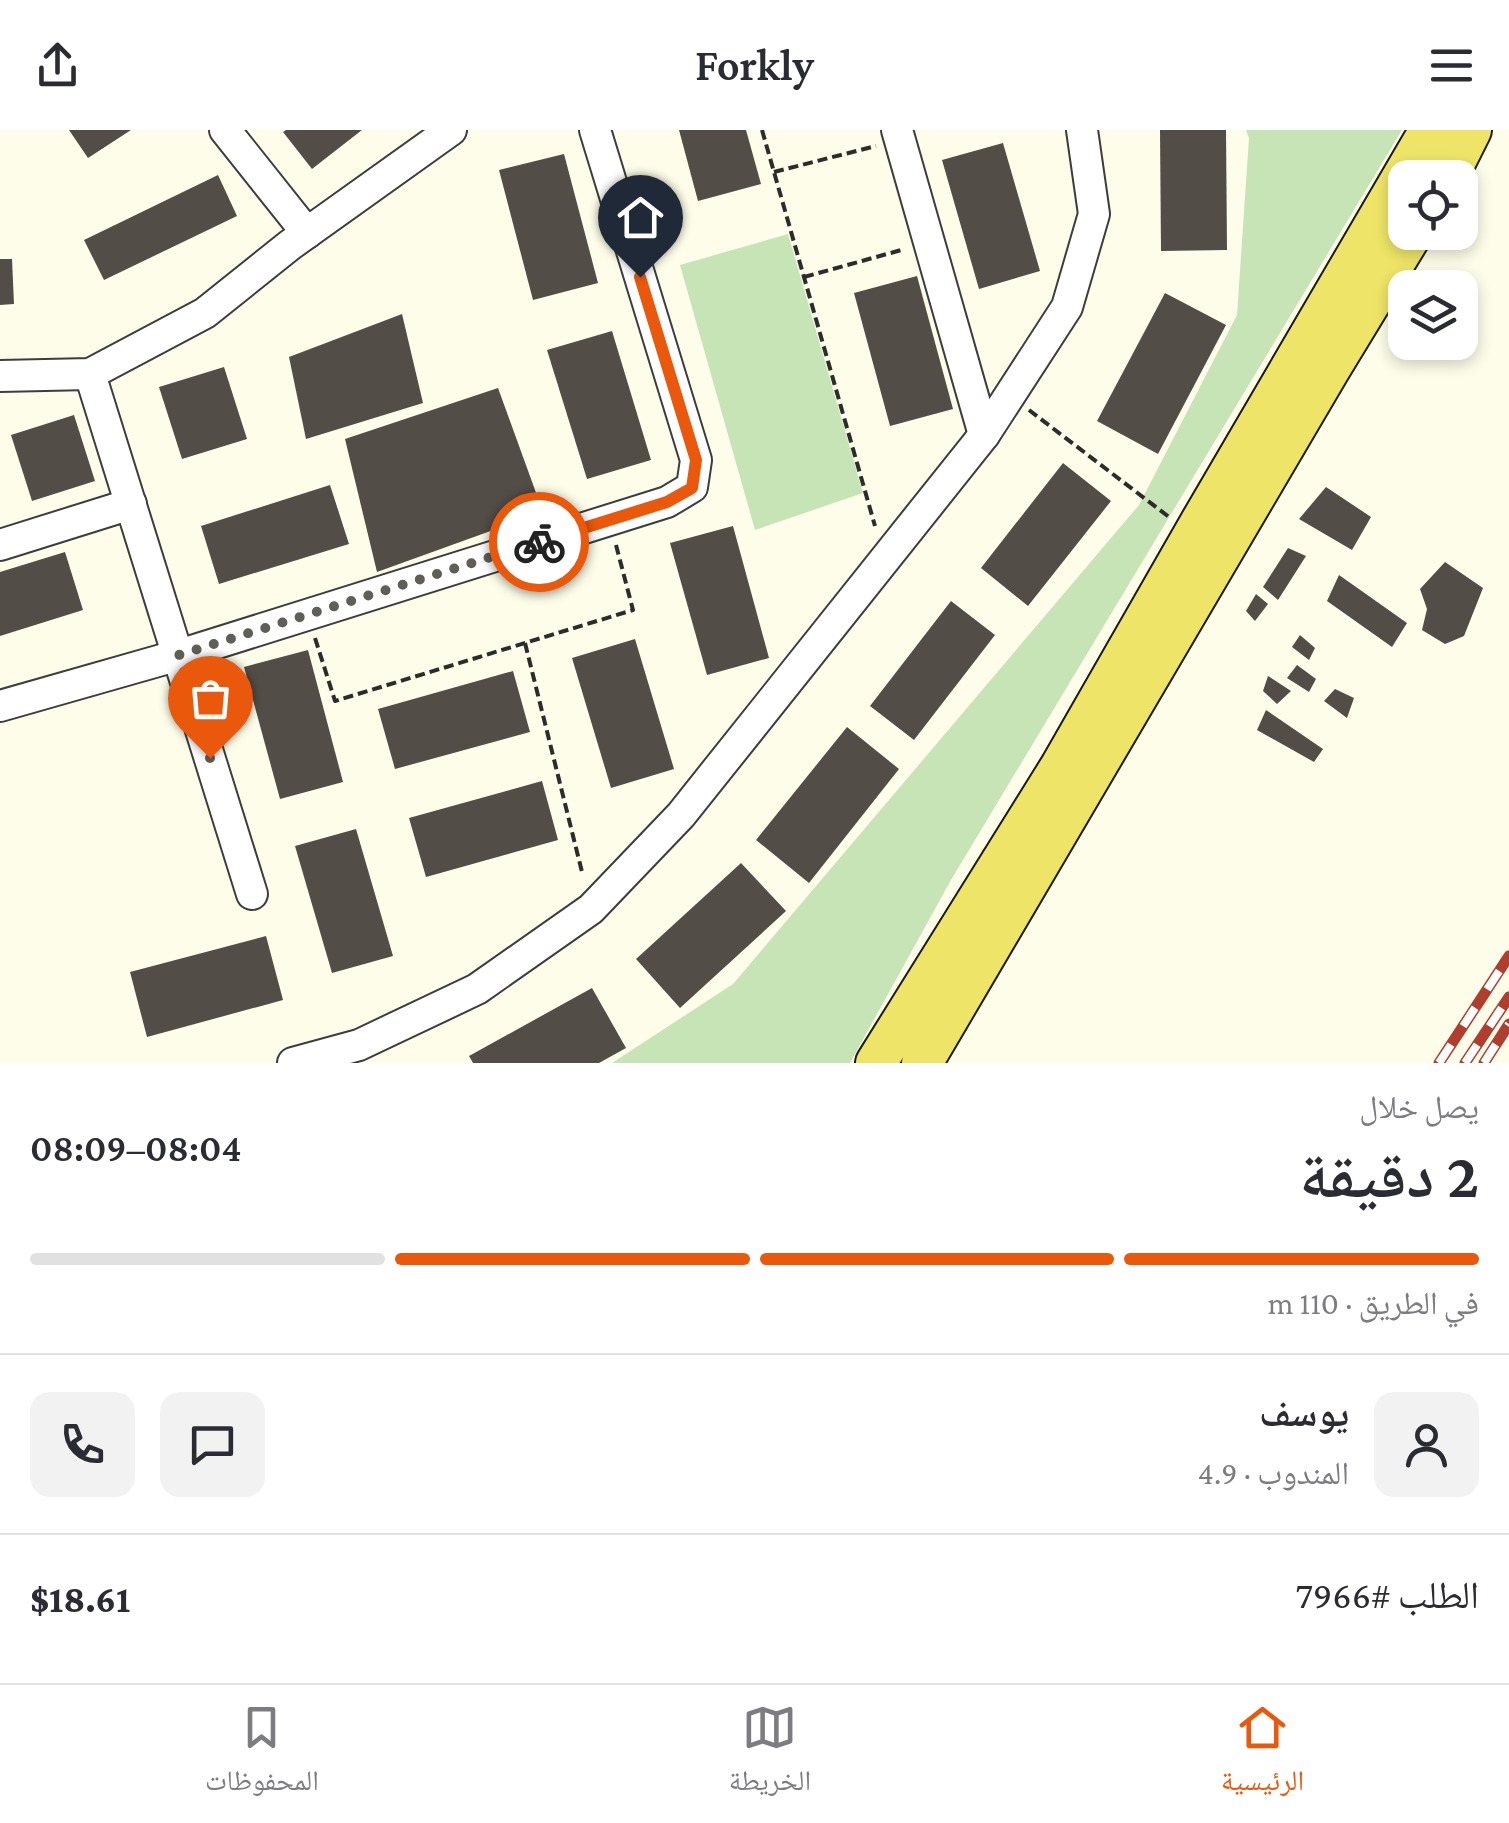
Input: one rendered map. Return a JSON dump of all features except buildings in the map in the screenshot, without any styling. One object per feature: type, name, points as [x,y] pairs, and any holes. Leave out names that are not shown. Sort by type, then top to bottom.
[{"type":"main road","points":[[876,1063],[1061,766],[1430,130]]},
{"type":"main road","points":[[1456,160],[1471,130]]},
{"type":"main road","points":[[922,1063],[1402,250]]},
{"type":"street","points":[[225,130],[307,233]]},
{"type":"street","points":[[0,376],[90,374],[205,313],[307,233],[451,130]]},
{"type":"street","points":[[0,706],[179,655],[667,502],[692,488],[696,460],[596,130]]},
{"type":"street","points":[[293,1063],[360,1045],[477,989],[591,909],[681,815],[984,435],[1066,307],[1094,214],[1082,130]]},
{"type":"street","points":[[898,135],[984,435]]},
{"type":"street","points":[[90,374],[252,894]]},
{"type":"street","points":[[0,544],[131,504]]},
{"type":"path","points":[[762,130],[885,559]]},
{"type":"path","points":[[774,172],[898,135]]},
{"type":"path","points":[[804,277],[929,243]]},
{"type":"path","points":[[1010,395],[1192,536]]},
{"type":"path","points":[[308,614],[335,701],[634,610],[609,520]]},
{"type":"path","points":[[525,643],[591,909]]},
{"type":"green space","points":[[1246,130],[1402,130],[951,880],[850,1063],[612,1063],[733,984],[1139,505],[1237,315],[1249,138]]},
{"type":"green space","points":[[788,234],[863,493],[755,530],[680,265]]},
{"type":"railway","points":[[1439,1063],[1509,956]]},
{"type":"railway","points":[[1465,1063],[1509,997]]},
{"type":"railway","points":[[1484,1063],[1509,1024]]},
{"type":"way so far","points":[[210,758],[179,655],[539,542]]},
{"type":"route","points":[[539,542],[667,502],[692,488],[696,460],[640,277]]}]
